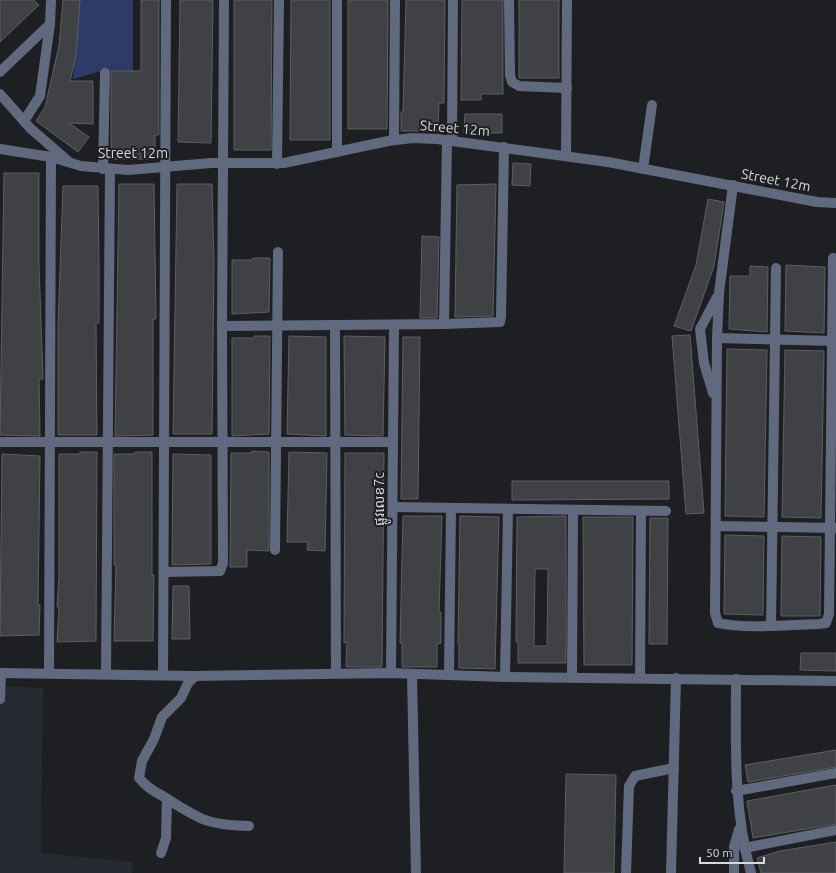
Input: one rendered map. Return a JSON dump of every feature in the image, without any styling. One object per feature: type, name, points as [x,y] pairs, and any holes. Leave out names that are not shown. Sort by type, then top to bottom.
[{"type":"street","points":[[24,121],[40,96],[50,24],[51,0]]},
{"type":"street","points":[[163,675],[166,0]]},
{"type":"street","points":[[164,572],[220,571],[223,563],[222,326],[224,0]]},
{"type":"street","points":[[277,164],[279,0]]},
{"type":"street","points":[[337,0],[337,152]]},
{"type":"street","points":[[394,140],[395,0]]},
{"type":"street","points":[[444,324],[453,0]]},
{"type":"street","points":[[509,0],[510,75],[512,82],[519,86],[566,88]]},
{"type":"street","points":[[566,156],[567,0]]},
{"type":"street","points":[[0,72],[50,24]]},
{"type":"street","points":[[105,73],[107,169],[106,674]]},
{"type":"street","points":[[0,94],[24,121],[70,163]]},
{"type":"street","points":[[644,169],[652,105]]},
{"type":"street","name":"Street 12m","points":[[0,149],[50,157],[70,163],[107,169],[223,163],[277,164],[307,160],[394,140],[412,138],[449,140],[566,156],[644,169],[817,202],[836,203]]},
{"type":"street","points":[[222,326],[394,325],[500,322],[504,147]]},
{"type":"street","points":[[49,673],[50,157]]},
{"type":"street","points":[[733,186],[719,293],[717,338],[715,613],[718,623],[727,625],[819,624],[826,623],[829,614],[833,527],[833,258]]},
{"type":"street","points":[[275,550],[278,252]]},
{"type":"street","points":[[771,625],[776,268]]},
{"type":"street","points":[[716,405],[704,363],[700,329],[719,293]]},
{"type":"street","points":[[335,325],[336,673]]},
{"type":"street","name":"ផ្លូវលេខ7c","points":[[392,673],[394,325]]},
{"type":"street","points":[[717,338],[834,341]]},
{"type":"street","points":[[0,442],[393,442]]},
{"type":"street","points":[[393,507],[666,511]]},
{"type":"street","points":[[449,674],[451,508]]},
{"type":"street","points":[[505,677],[508,509]]},
{"type":"street","points":[[572,677],[573,510]]},
{"type":"street","points":[[640,678],[641,511]]},
{"type":"street","points":[[716,526],[833,527]]},
{"type":"street","points":[[0,699],[1,673],[195,676],[392,673],[505,677],[836,681]]},
{"type":"street","points":[[412,674],[416,873]]},
{"type":"street","points":[[195,676],[188,683],[181,698],[162,717],[154,739],[142,761],[140,778],[145,785],[185,812],[208,822],[226,826],[249,826]]},
{"type":"street","points":[[671,873],[676,678]]},
{"type":"street","points":[[736,679],[736,791],[744,848],[751,873]]},
{"type":"street","points":[[626,873],[629,786],[635,776],[674,768]]},
{"type":"street","points":[[736,791],[836,773]]},
{"type":"street","points":[[161,853],[166,838],[167,799]]},
{"type":"street","points":[[734,873],[734,847],[740,825]]},
{"type":"street","points":[[744,848],[836,830]]},
{"type":"shaded area","points":[[78,0],[133,0],[133,72],[101,71],[73,79]]},
{"type":"shaded area","points":[[0,686],[43,688],[41,853],[133,862],[132,873],[0,873]]},
{"type":"building","points":[[0,0],[34,0],[39,5],[0,42]]},
{"type":"building","points":[[63,0],[80,0],[76,55],[70,81],[93,81],[93,124],[69,123],[89,137],[78,152],[36,121],[45,107],[59,46]]},
{"type":"building","points":[[141,0],[159,0],[159,135],[155,135],[155,159],[111,159],[111,71],[141,71]]},
{"type":"building","points":[[180,0],[213,0],[211,143],[178,142]]},
{"type":"building","points":[[234,0],[272,0],[271,150],[234,150]]},
{"type":"building","points":[[291,0],[330,0],[330,140],[290,140]]},
{"type":"building","points":[[348,0],[388,0],[387,129],[348,129]]},
{"type":"building","points":[[406,0],[445,0],[444,103],[439,103],[438,131],[401,131],[401,112],[403,112]]},
{"type":"building","points":[[462,0],[503,0],[503,94],[481,94],[481,100],[461,100]]},
{"type":"building","points":[[519,0],[559,0],[559,78],[519,78]]},
{"type":"building","points":[[465,114],[502,114],[502,133],[464,133]]},
{"type":"building","points":[[513,163],[531,164],[530,186],[512,185]]},
{"type":"building","points":[[4,173],[39,173],[39,266],[43,379],[39,379],[40,436],[0,435]]},
{"type":"building","points":[[119,184],[154,184],[156,319],[153,319],[153,435],[115,436]]},
{"type":"building","points":[[177,184],[212,184],[214,263],[212,434],[173,434]]},
{"type":"building","points":[[496,184],[493,316],[455,317],[457,185]]},
{"type":"building","points":[[63,186],[98,186],[99,323],[96,323],[97,435],[58,435],[58,326]]},
{"type":"building","points":[[708,199],[724,202],[714,266],[691,331],[674,326],[696,265]]},
{"type":"building","points":[[422,236],[439,237],[437,318],[420,318]]},
{"type":"building","points":[[253,258],[270,258],[269,312],[232,314],[232,260],[253,260]]},
{"type":"building","points":[[786,265],[825,267],[824,333],[785,331]]},
{"type":"building","points":[[750,266],[768,267],[767,332],[729,329],[730,276],[750,276]]},
{"type":"building","points":[[690,335],[704,513],[686,514],[672,336]]},
{"type":"building","points":[[254,336],[270,336],[269,434],[232,436],[232,338],[254,338]]},
{"type":"building","points":[[289,336],[326,337],[326,436],[287,434]]},
{"type":"building","points":[[344,336],[385,337],[383,436],[345,435]]},
{"type":"building","points":[[403,337],[420,337],[418,499],[401,499]]},
{"type":"building","points":[[727,349],[767,350],[764,517],[725,516]]},
{"type":"building","points":[[785,350],[824,351],[821,518],[782,517]]},
{"type":"building","points":[[252,451],[269,452],[269,551],[247,550],[247,567],[230,567],[231,453],[252,453]]},
{"type":"building","points":[[80,452],[97,452],[96,641],[57,642],[59,607],[57,607],[59,576],[59,454],[80,454]]},
{"type":"building","points":[[135,452],[152,452],[152,575],[154,575],[153,641],[114,641],[116,565],[114,565],[114,454],[135,454]]},
{"type":"building","points":[[289,452],[327,453],[325,551],[307,550],[308,542],[287,542]]},
{"type":"building","points":[[345,453],[384,453],[382,667],[346,667],[347,642],[344,643]]},
{"type":"building","points":[[2,454],[40,456],[39,635],[0,636]]},
{"type":"building","points":[[173,454],[211,455],[211,564],[172,565]]},
{"type":"building","points":[[512,481],[669,481],[669,499],[512,500]]},
{"type":"building","points":[[403,516],[442,516],[439,612],[441,612],[441,643],[437,644],[437,667],[402,667],[402,643],[400,643]]},
{"type":"building","points":[[460,516],[499,517],[495,669],[459,668]]},
{"type":"building","points":[[566,516],[566,663],[518,663],[518,642],[516,642],[517,517]],"holes":[[[535,569],[548,569],[547,646],[534,646]]]},
{"type":"building","points":[[583,517],[633,517],[632,665],[584,665]]},
{"type":"building","points":[[650,518],[668,518],[667,644],[649,644]]},
{"type":"building","points":[[725,535],[764,536],[763,615],[724,614]]},
{"type":"building","points":[[782,536],[821,537],[820,616],[781,616]]},
{"type":"building","points":[[173,586],[189,586],[190,639],[172,639]]},
{"type":"building","points":[[801,653],[836,653],[836,671],[800,670]]},
{"type":"building","points":[[836,750],[836,767],[748,782],[745,765]]},
{"type":"building","points":[[566,774],[616,775],[614,873],[564,873]]},
{"type":"building","points":[[836,785],[836,824],[753,838],[747,801]]},
{"type":"building","points":[[836,842],[836,873],[761,873],[757,858],[780,851]]}]
